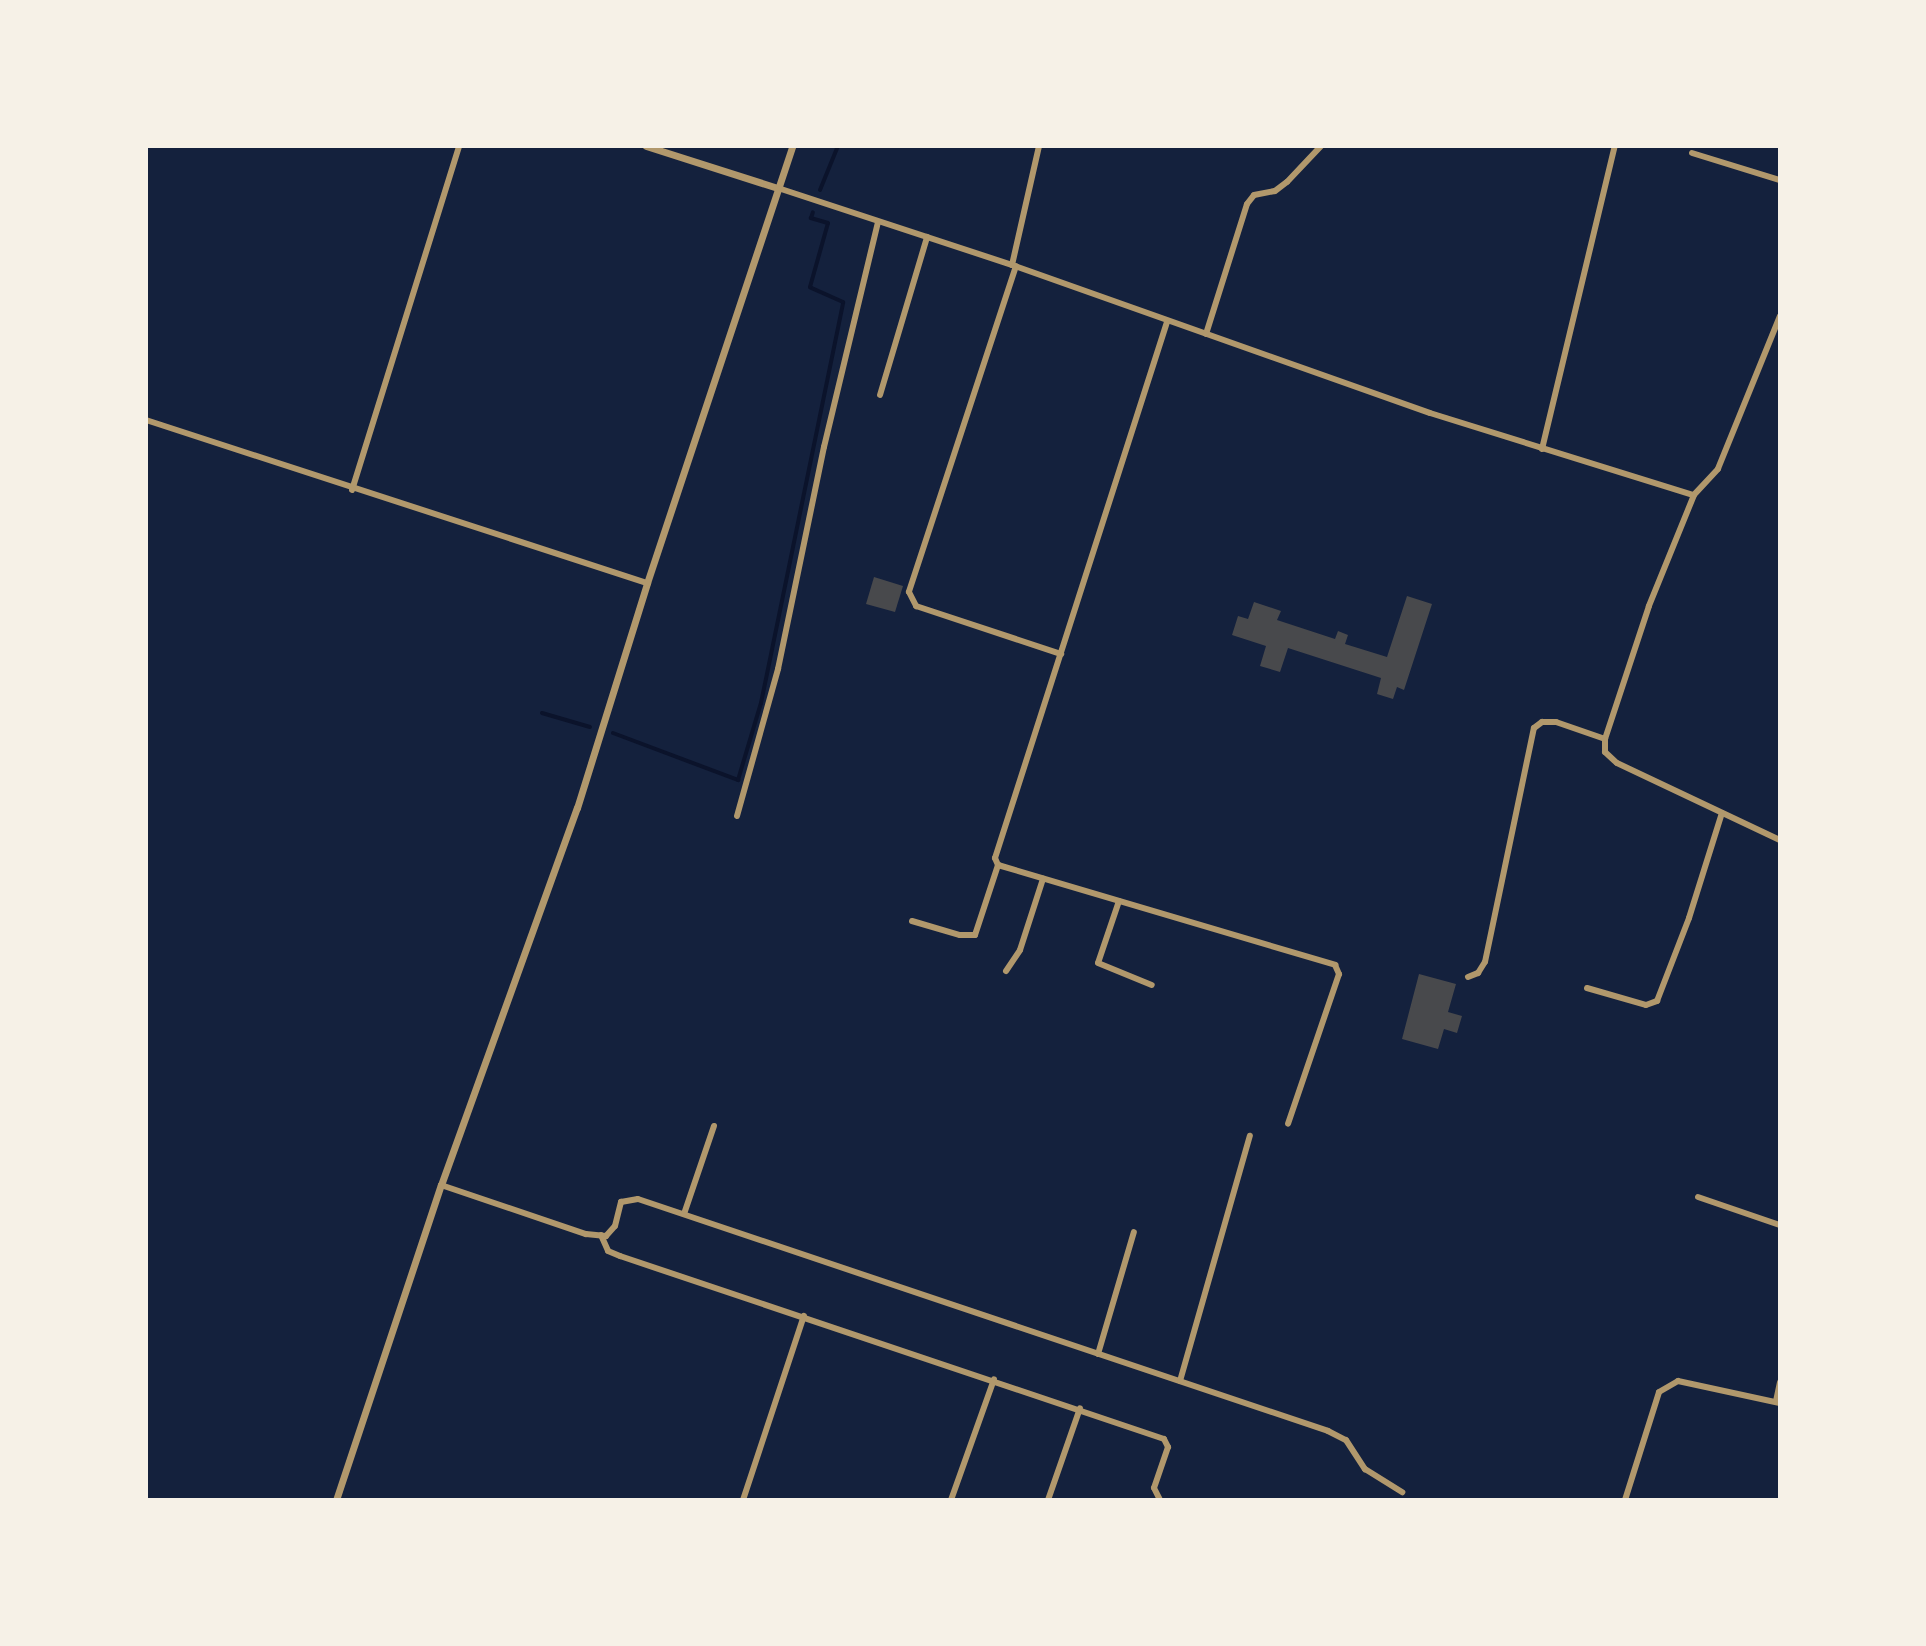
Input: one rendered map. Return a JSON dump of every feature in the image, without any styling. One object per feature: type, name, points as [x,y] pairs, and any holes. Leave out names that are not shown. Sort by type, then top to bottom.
[{"type":"street","points":[[352,490],[459,146]]},
{"type":"street","points":[[646,146],[1014,266],[1167,322],[1542,449],[1694,495]]},
{"type":"street","points":[[336,1500],[441,1185],[577,808],[647,583],[792,146]]},
{"type":"street","points":[[1039,146],[1014,266],[909,592],[916,606],[1061,654]]},
{"type":"street","points":[[1206,334],[1247,204],[1254,195],[1275,191],[1287,182],[1321,146]]},
{"type":"street","points":[[1542,449],[1615,146]]},
{"type":"street","points":[[1692,153],[1780,180]]},
{"type":"street","points":[[737,816],[778,669],[824,447],[878,222]]},
{"type":"street","points":[[880,395],[927,237]]},
{"type":"street","points":[[1780,316],[1718,469],[1694,495],[1649,606],[1605,739],[1605,752],[1617,763],[1780,840]]},
{"type":"street","points":[[912,921],[960,935],[975,935],[998,865],[995,858],[1167,322]]},
{"type":"street","points":[[146,420],[352,490],[647,583]]},
{"type":"street","points":[[1468,977],[1478,973],[1485,962],[1534,728],[1542,722],[1556,722],[1605,739]]},
{"type":"street","points":[[1587,988],[1646,1005],[1657,1001],[1689,918],[1722,813]]},
{"type":"street","points":[[998,865],[1335,965],[1339,974],[1288,1124]]},
{"type":"street","points":[[1006,971],[1020,950],[1043,879]]},
{"type":"street","points":[[1119,901],[1098,963],[1152,985]]},
{"type":"street","points":[[684,1214],[714,1126]]},
{"type":"street","points":[[1180,1381],[1250,1136]]},
{"type":"street","points":[[441,1185],[606,1236],[615,1226],[621,1202],[638,1199],[1328,1431],[1346,1440],[1365,1469],[1402,1492]]},
{"type":"street","points":[[1698,1197],[1780,1225]]},
{"type":"street","points":[[1098,1354],[1134,1232]]},
{"type":"street","points":[[601,1235],[608,1251],[1080,1408],[1164,1439],[1168,1447],[1154,1488],[1160,1500]]},
{"type":"street","points":[[743,1500],[804,1316]]},
{"type":"street","points":[[951,1500],[994,1379]]},
{"type":"street","points":[[1625,1500],[1659,1392],[1678,1381],[1778,1402],[1780,1382]]},
{"type":"street","points":[[1048,1500],[1080,1408]]},
{"type":"building","points":[[874,577],[903,586],[895,612],[866,604]]},
{"type":"building","points":[[1407,596],[1432,604],[1404,690],[1397,687],[1393,699],[1377,694],[1381,678],[1288,648],[1280,672],[1260,666],[1266,646],[1232,635],[1238,616],[1248,619],[1254,602],[1281,611],[1277,620],[1335,639],[1338,631],[1348,635],[1345,644],[1387,657]]},
{"type":"building","points":[[1419,974],[1456,984],[1448,1012],[1462,1016],[1457,1033],[1444,1029],[1438,1049],[1402,1039]]},
{"type":"waterway","points":[[820,190],[838,146]]},
{"type":"waterway","points":[[613,733],[738,780],[761,703],[843,302],[810,287],[828,223],[811,218],[813,212]]},
{"type":"waterway","points":[[542,713],[590,727]]}]
